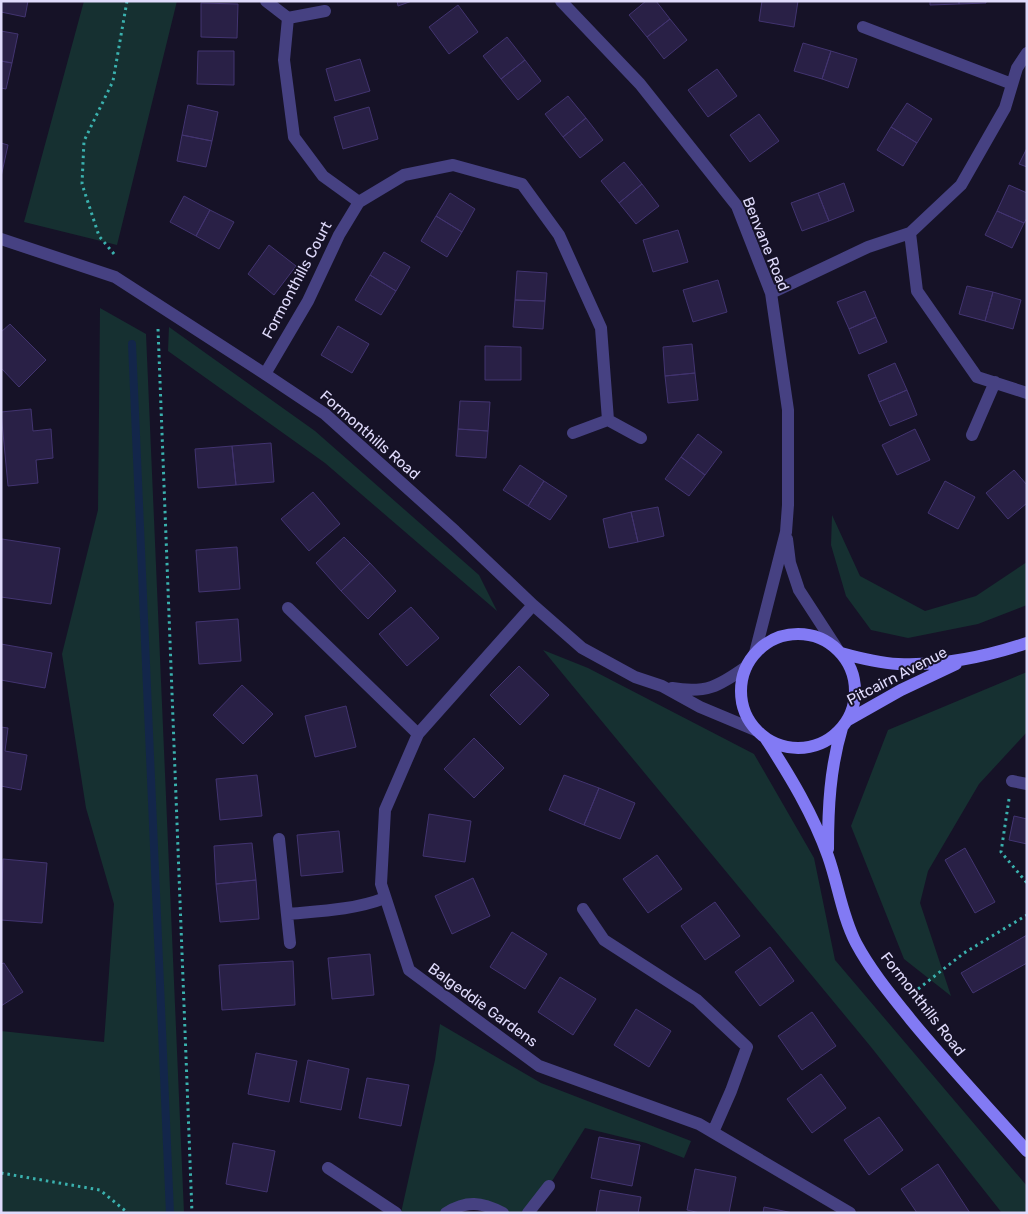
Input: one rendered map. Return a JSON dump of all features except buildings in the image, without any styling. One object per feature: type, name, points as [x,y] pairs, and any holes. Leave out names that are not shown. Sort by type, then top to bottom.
[{"type":"street","points":[[266,1],[288,18],[325,11]]},
{"type":"street","name":"Benvane Road","points":[[561,1],[640,84],[737,206],[771,293],[788,410],[788,506],[786,532],[755,653]]},
{"type":"street","points":[[288,18],[284,60],[294,137],[323,176],[359,202]]},
{"type":"street","points":[[863,26],[1012,84]]},
{"type":"street","points":[[771,293],[868,247],[910,233],[961,185],[1005,108],[1017,68],[1027,53]]},
{"type":"street","name":"Formonthills Court","points":[[265,374],[308,302],[339,235],[359,202],[404,175],[453,165],[522,184],[559,235],[601,328],[608,420]]},
{"type":"street","points":[[910,233],[917,291],[977,377],[1027,393]]},
{"type":"street","name":"Formonthills Road","points":[[1,239],[116,277],[325,414],[582,648],[635,677],[662,686],[688,691],[704,690],[720,685],[746,667]]},
{"type":"street","points":[[972,435],[995,382]]},
{"type":"street","points":[[573,433],[608,420],[641,438]]},
{"type":"street","name":"Benvane Road","points":[[786,532],[790,563],[799,590],[838,650]]},
{"type":"street","name":"Balgeddie Gardens","points":[[533,605],[418,734],[385,810],[381,884],[409,970],[539,1066],[699,1124],[850,1213]]},
{"type":"street","points":[[288,608],[418,734]]},
{"type":"street","points":[[800,634],[819,637],[838,650],[848,662],[855,680],[855,699],[839,732],[824,743],[806,748],[787,748],[770,742],[755,730],[745,715],[740,697],[742,677],[749,659],[755,653],[763,645],[780,636],[800,634]]},
{"type":"street","name":"Pitcairn Avenue","points":[[845,723],[901,690],[962,661],[1027,643]]},
{"type":"street","name":"Pitcairn Avenue","points":[[838,650],[897,664],[962,661]]},
{"type":"street","name":"Formonthills Road","points":[[662,686],[700,707],[755,730]]},
{"type":"street","name":"Formonthills Road","points":[[828,857],[832,772],[836,749],[845,723]]},
{"type":"street","name":"Formonthills Road","points":[[766,739],[788,773],[816,828],[828,857],[837,891],[855,941],[880,981],[934,1048],[1027,1151]]},
{"type":"street","points":[[1012,781],[1027,784]]},
{"type":"street","points":[[279,839],[290,943]]},
{"type":"street","points":[[287,914],[370,904],[385,898]]},
{"type":"street","points":[[583,909],[604,940],[697,1000],[746,1047],[731,1091],[713,1132]]},
{"type":"street","points":[[328,1168],[396,1213]]},
{"type":"street","points":[[528,1213],[549,1186]]},
{"type":"street","points":[[446,1213],[465,1203],[477,1203],[490,1206],[503,1213]]},
{"type":"path","points":[[117,257],[99,236],[82,184],[84,141],[114,81],[127,1]]},
{"type":"path","points":[[158,305],[157,321],[192,1213]]},
{"type":"path","points":[[1012,781],[1001,852],[1027,883]]},
{"type":"path","points":[[899,1004],[964,953],[1027,915]]},
{"type":"path","points":[[1,1173],[100,1190],[128,1213]]},
{"type":"green space","points":[[84,1],[177,1],[117,245],[24,222]]},
{"type":"green space","points":[[100,308],[146,334],[184,1213],[1,1213],[1,1031],[104,1042],[114,904],[86,808],[62,654],[98,510]]},
{"type":"green space","points":[[169,327],[315,431],[479,575],[497,611],[325,463],[168,351]]},
{"type":"green space","points":[[832,515],[860,576],[925,611],[976,596],[1027,562],[1027,605],[978,624],[908,638],[871,630],[846,596],[831,545]]},
{"type":"green space","points":[[543,650],[588,668],[754,754],[814,858],[835,960],[1027,1186],[1027,1213],[1002,1213],[871,1047]]},
{"type":"green space","points":[[1027,672],[1027,732],[979,784],[928,871],[920,903],[951,996],[904,959],[851,826],[888,730]]},
{"type":"green space","points":[[440,1024],[541,1083],[691,1141],[684,1158],[646,1143],[585,1128],[549,1186],[528,1213],[503,1213],[490,1206],[446,1213],[401,1213],[435,1060]]},
{"type":"waterway","points":[[132,344],[170,1213]]}]
